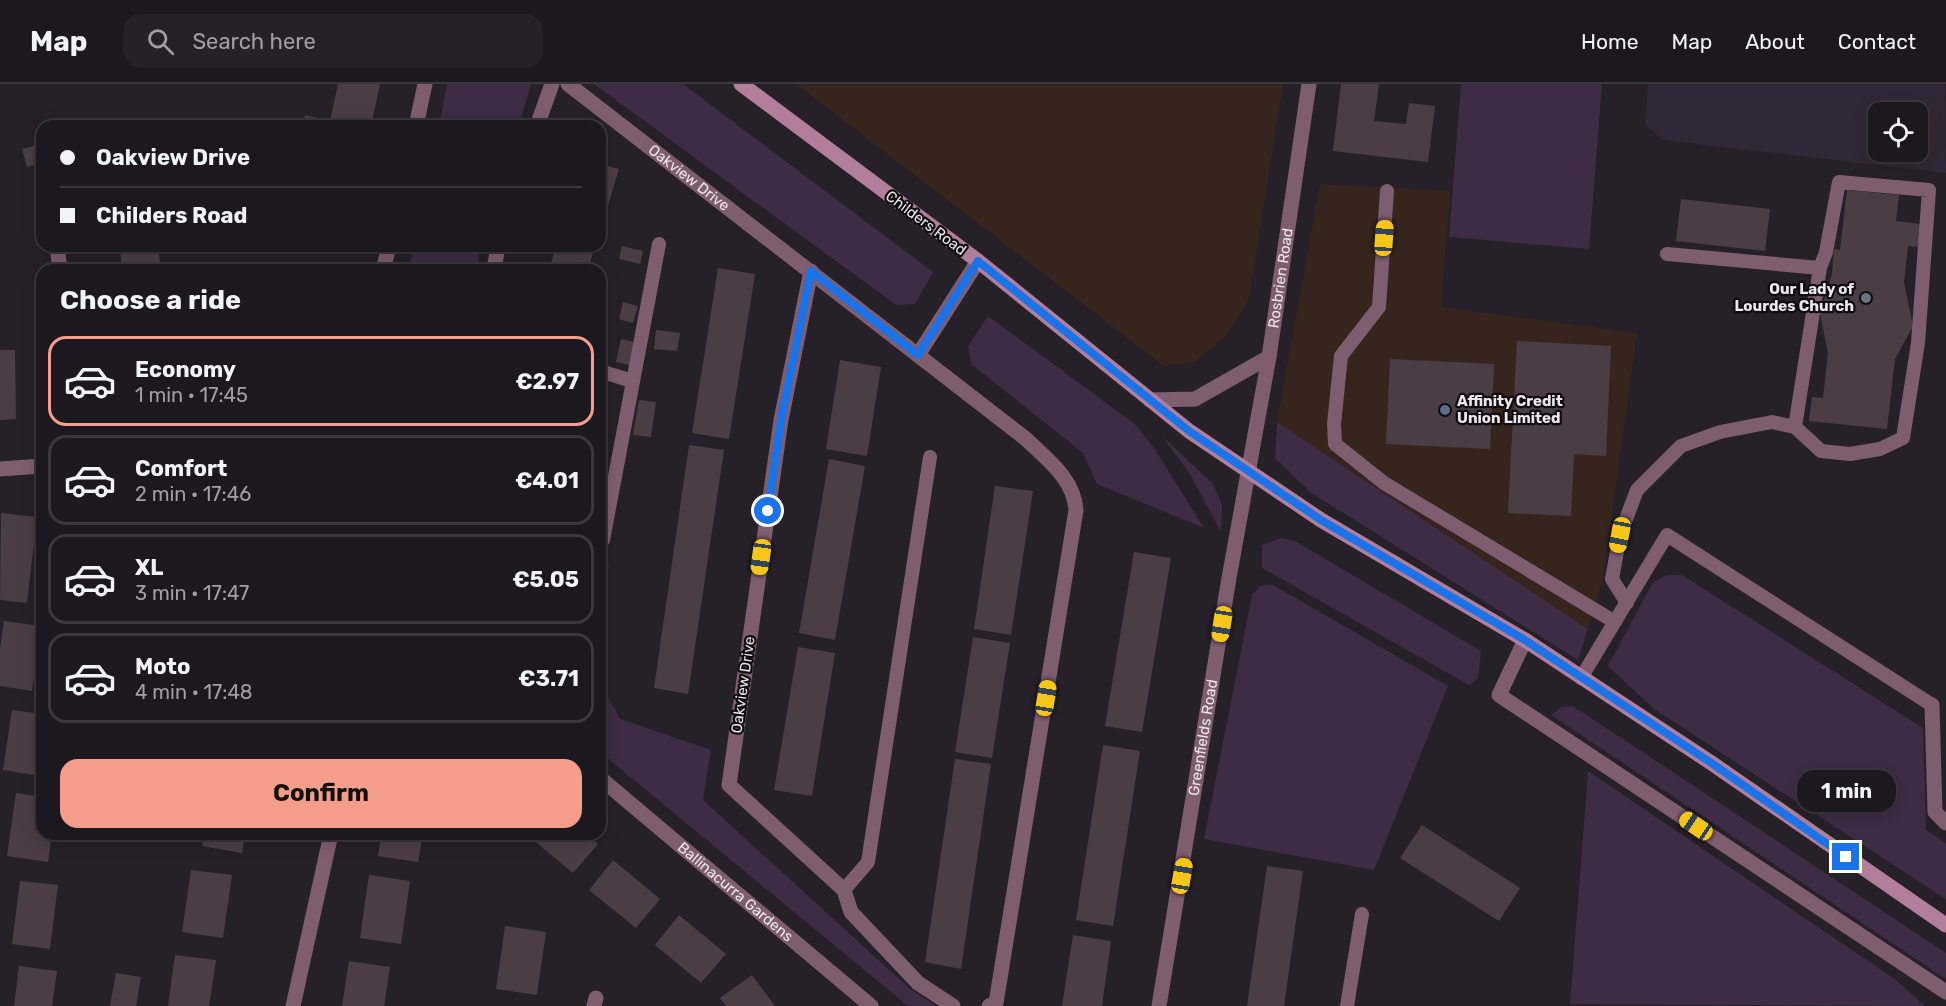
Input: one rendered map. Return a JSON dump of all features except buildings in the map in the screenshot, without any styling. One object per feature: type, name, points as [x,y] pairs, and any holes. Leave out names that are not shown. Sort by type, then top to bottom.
[{"type":"main road","name":"Childers Road","points":[[741,84],[978,261],[1189,431],[1321,520],[1525,640],[1710,762],[1946,925]]},
{"type":"street","points":[[417,120],[425,84]]},
{"type":"street","points":[[539,120],[552,84]]},
{"type":"street","name":"Oakview Drive","points":[[568,84],[1026,439],[1063,474],[1075,495],[1077,510],[996,1003],[989,1006]]},
{"type":"street","name":"Rosbrien Road","points":[[1248,471],[1269,357],[1309,84]]},
{"type":"street","points":[[918,355],[978,261]]},
{"type":"street","name":"Oakview Drive","points":[[811,271],[781,420],[729,785],[844,890],[851,912],[918,983],[953,1006]]},
{"type":"street","points":[[1150,400],[1195,399],[1269,357]]},
{"type":"street","points":[[0,469],[36,466]]},
{"type":"street","name":"Greenfields Road","points":[[1159,1006],[1248,471]]},
{"type":"street","points":[[1525,640],[1499,695],[1946,992]]},
{"type":"street","points":[[1932,705],[1935,812],[1946,823]]},
{"type":"street","name":"Ballinacurra Gardens","points":[[606,783],[871,1006]]},
{"type":"street","points":[[293,1006],[330,840]]},
{"type":"lane","points":[[1627,603],[1612,579],[1620,535],[1637,490],[1681,446],[1720,432],[1772,422],[1796,427],[1821,451],[1850,454],[1880,449],[1902,438],[1918,343],[1929,190],[1839,182],[1826,252],[1820,268],[1796,427]]},
{"type":"lane","points":[[1387,192],[1379,307],[1341,356],[1334,424],[1335,444],[1384,483],[1615,622]]},
{"type":"lane","points":[[606,524],[659,244]]},
{"type":"lane","points":[[1667,255],[1820,268]]},
{"type":"lane","points":[[606,373],[632,381]]},
{"type":"lane","points":[[844,890],[868,862],[930,457]]},
{"type":"lane","points":[[1581,678],[1667,535],[1932,705]]},
{"type":"lane","points":[[1347,1006],[1362,914]]},
{"type":"shaded area","points":[[447,84],[531,84],[521,120],[440,120]]},
{"type":"shaded area","points":[[594,84],[683,84],[933,272],[915,304],[896,305]]},
{"type":"shaded area","points":[[796,84],[1283,84],[1249,299],[1227,335],[1195,362],[1164,366]]},
{"type":"shaded area","points":[[1461,84],[1602,84],[1589,249],[1449,237]]},
{"type":"shaded area","points":[[1648,84],[1945,84],[1946,173],[1663,140],[1645,125]]},
{"type":"shaded area","points":[[1320,184],[1450,191],[1441,307],[1637,333],[1603,579],[1588,629],[1277,422]]},
{"type":"shaded area","points":[[413,252],[479,252],[478,264],[410,264]]},
{"type":"shaded area","points":[[988,316],[1136,425],[1154,448],[1204,528],[1097,484],[1083,453],[971,364],[968,346]]},
{"type":"shaded area","points":[[1277,422],[1588,629],[1578,660],[1310,492],[1275,458]]},
{"type":"shaded area","points":[[1162,436],[1213,484],[1222,505],[1221,532],[1190,474]]},
{"type":"shaded area","points":[[1281,538],[1295,541],[1481,651],[1478,678],[1469,685],[1262,568],[1262,545]]},
{"type":"shaded area","points":[[606,563],[609,564],[606,586]]},
{"type":"shaded area","points":[[1667,575],[1682,575],[1923,728],[1926,830],[1946,843],[1946,899],[1654,709],[1608,666],[1653,582]]},
{"type":"shaded area","points":[[1273,585],[1448,686],[1374,870],[1204,839],[1252,595],[1260,586]]},
{"type":"shaded area","points":[[606,693],[620,719],[711,750],[703,800],[909,988],[936,1006],[908,1006],[606,757]]},
{"type":"shaded area","points":[[1573,706],[1946,953],[1946,979],[1551,715],[1561,707]]},
{"type":"shaded area","points":[[1588,771],[1896,980],[1925,1006],[1570,1004]]},
{"type":"place","name":"Our Lady of Lourdes Church","points":[[1866,298]]},
{"type":"place","name":"Affinity Credit Union Limited","points":[[1445,410]]},
{"type":"route","points":[[768,511],[781,420],[811,271],[918,355],[978,261],[1189,431],[1321,520],[1525,640],[1710,762],[1846,857]]}]
